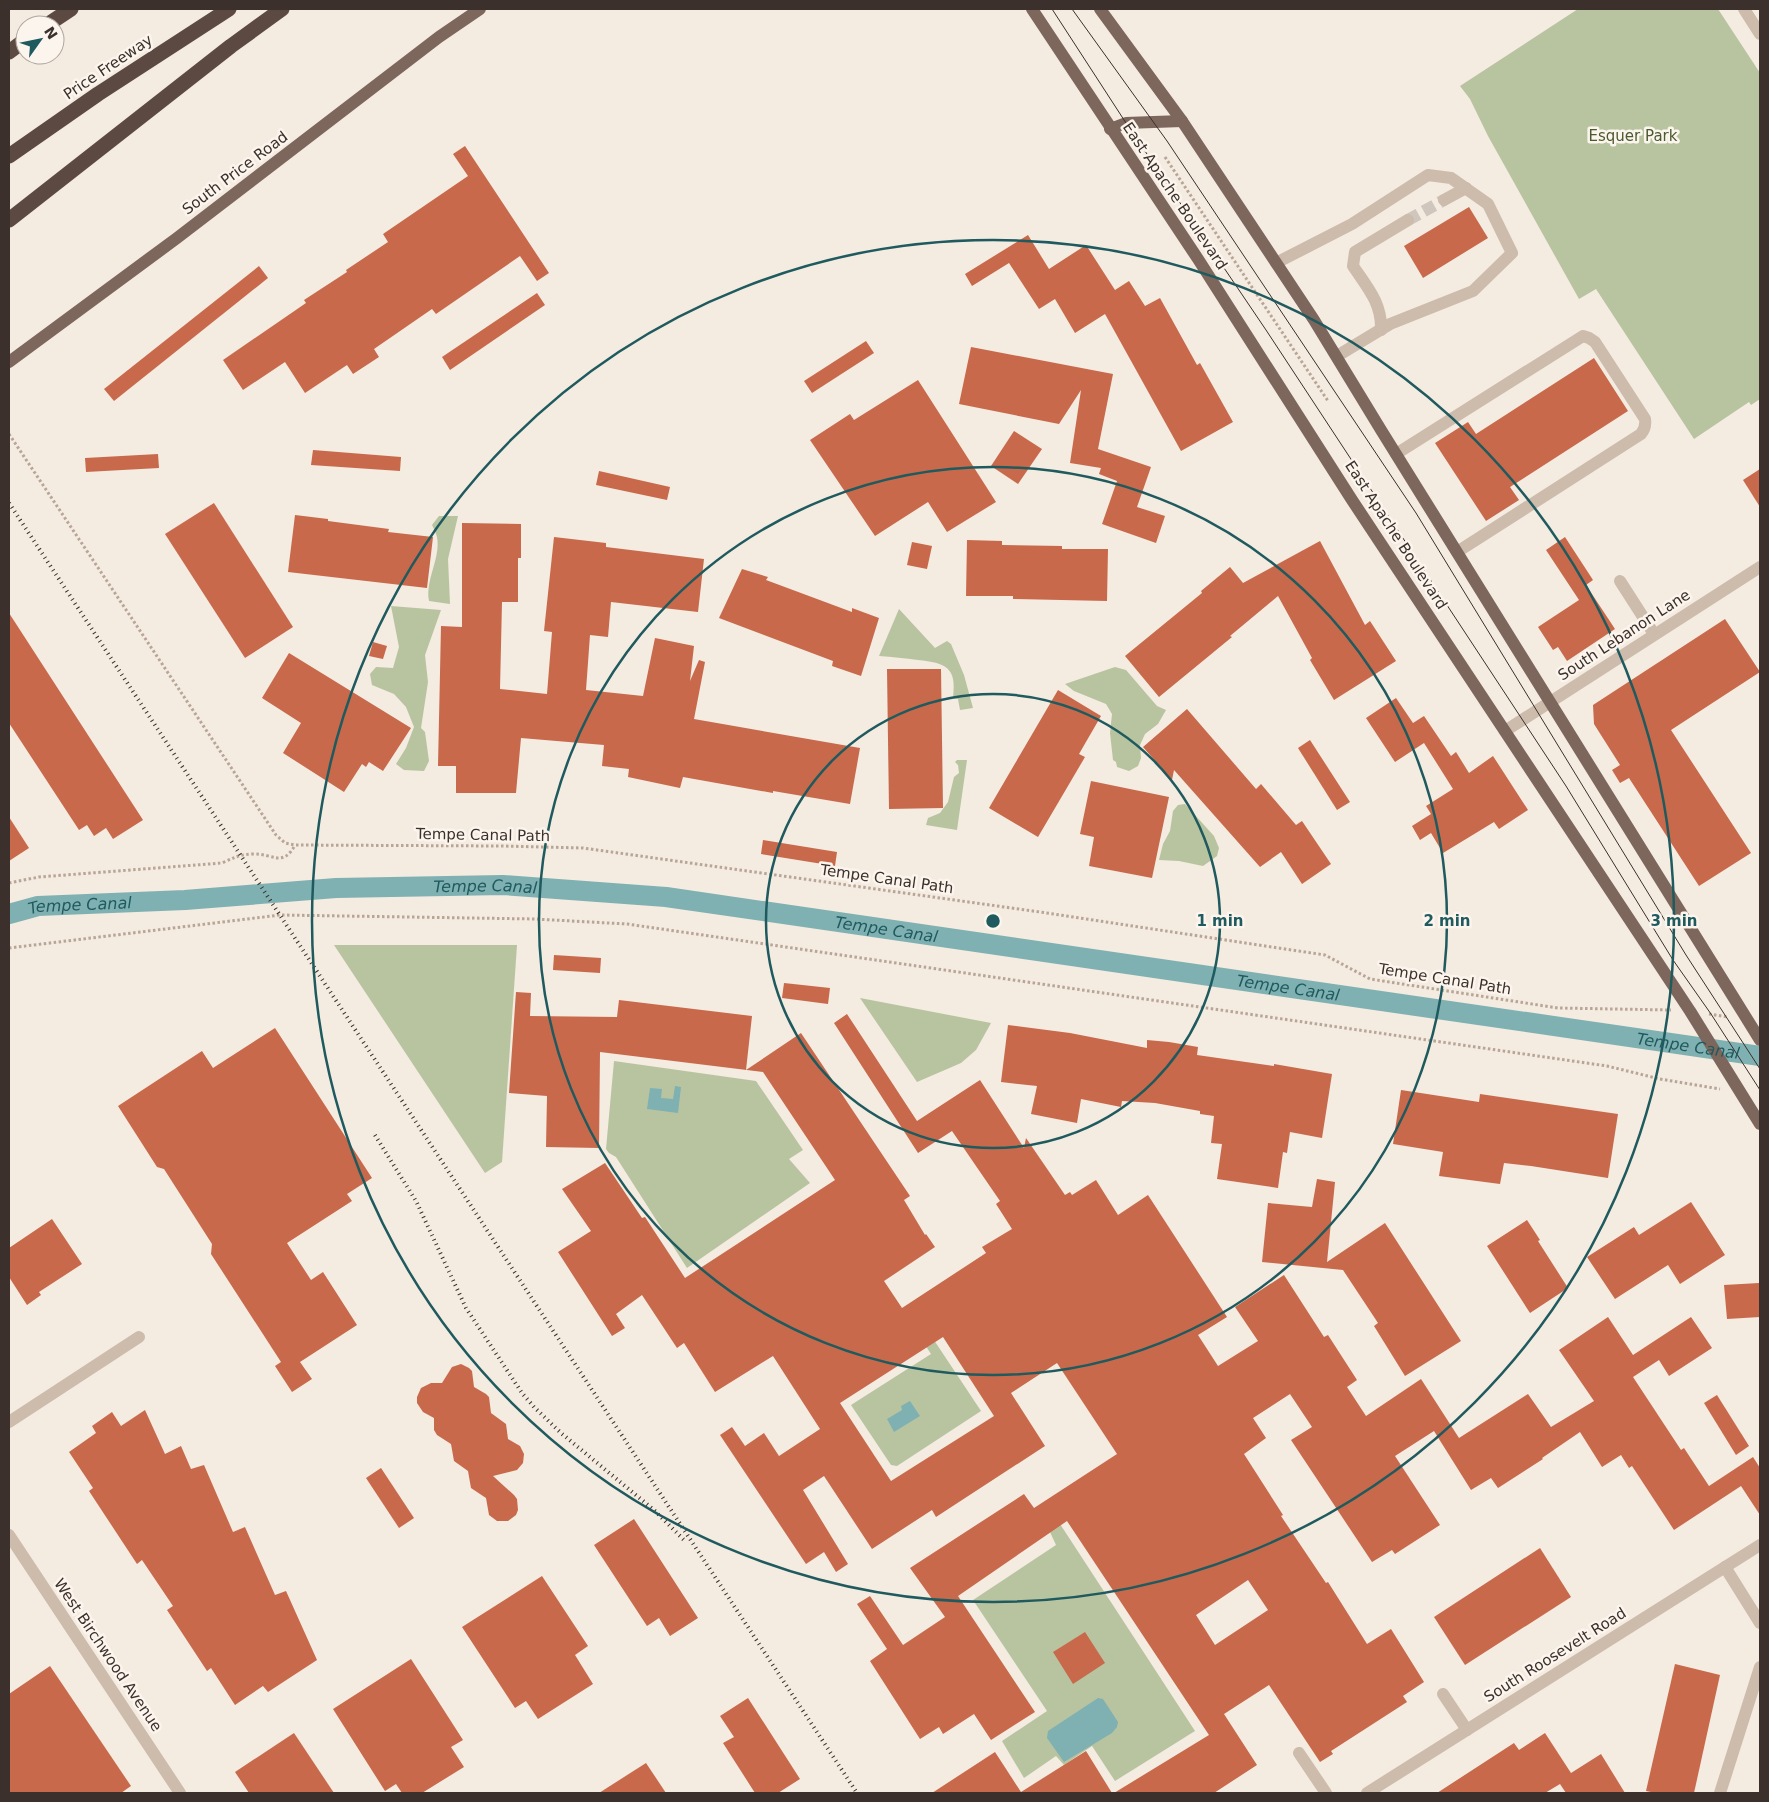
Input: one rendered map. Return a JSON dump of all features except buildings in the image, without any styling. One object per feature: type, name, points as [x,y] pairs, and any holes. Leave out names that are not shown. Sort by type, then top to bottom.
[{"type":"highway","name":"Price Freeway","points":[[9,156],[98,94],[229,9]]},
{"type":"highway","points":[[9,220],[215,58],[282,9]]},
{"type":"main road","name":"South Price Road","points":[[9,362],[185,232],[439,38],[480,9]]},
{"type":"main road","name":"East Apache Boulevard","points":[[1032,9],[1203,268],[1357,508],[1690,1010],[1760,1124]]},
{"type":"main road","points":[[1100,9],[1182,121],[1336,356],[1758,1037]]},
{"type":"main road","points":[[1110,129],[1126,123],[1182,121]]},
{"type":"street","points":[[1744,9],[1760,34]]},
{"type":"street","points":[[1276,263],[1352,224],[1428,175],[1451,178],[1488,204],[1512,253],[1473,291],[1390,324],[1336,356]]},
{"type":"street","points":[[1444,200],[1466,188]]},
{"type":"street","points":[[1381,330],[1381,316],[1374,298],[1353,266],[1355,252],[1408,220]]},
{"type":"street","points":[[1396,454],[1583,336],[1595,342],[1645,419],[1646,424],[1640,434],[1458,552]]},
{"type":"street","name":"South Lebanon Lane","points":[[1505,731],[1760,567]]},
{"type":"street","points":[[1620,581],[1654,634]]},
{"type":"street","points":[[9,1422],[139,1336]]},
{"type":"street","name":"West Birchwood Avenue","points":[[9,1535],[180,1793]]},
{"type":"street","name":"South Roosevelt Road","points":[[1367,1793],[1760,1545]]},
{"type":"street","points":[[1725,1567],[1760,1624]]},
{"type":"street","points":[[1720,1793],[1760,1666]]},
{"type":"street","points":[[1443,1694],[1467,1730]]},
{"type":"street","points":[[1299,1753],[1326,1793]]},
{"type":"path","points":[[1165,157],[1328,402]]},
{"type":"path","points":[[9,434],[276,835],[284,843],[295,845],[290,854],[285,857],[273,858],[257,854],[246,854],[222,863],[39,877],[9,883]]},
{"type":"path","name":"Tempe Canal Path","points":[[295,845],[582,848],[1040,912],[1325,955],[1370,979],[1558,1008],[1690,1010],[1747,1019]]},
{"type":"path","points":[[9,948],[280,915],[534,918],[627,924],[1598,1065],[1660,1079],[1740,1092]]},
{"type":"green space","name":"Esquer Park","points":[[1578,9],[1718,9],[1760,73],[1760,399],[1751,405],[1749,402],[1694,439],[1596,289],[1579,299],[1488,136],[1470,99],[1460,86]]},
{"type":"green space","points":[[439,516],[458,516],[448,559],[450,604],[429,601],[428,593],[438,545],[437,536],[432,525]]},
{"type":"green space","points":[[391,606],[441,610],[425,655],[428,682],[421,728],[425,732],[429,761],[424,771],[404,770],[396,764],[406,748],[414,727],[406,707],[394,694],[372,685],[370,674],[376,667],[393,668],[399,647]]},
{"type":"green space","points":[[899,609],[935,648],[947,641],[951,644],[964,675],[973,708],[960,710],[958,699],[953,698],[953,679],[948,668],[928,661],[879,656]]},
{"type":"green space","points":[[1115,667],[1126,670],[1157,706],[1166,710],[1158,724],[1145,734],[1140,745],[1141,758],[1138,766],[1129,771],[1117,767],[1116,762],[1113,760],[1110,733],[1112,714],[1106,704],[1074,691],[1065,684]]},
{"type":"green space","points":[[957,760],[967,760],[957,830],[926,825],[928,818],[940,813],[948,802],[954,777],[959,773],[958,765],[955,762]]},
{"type":"green space","points":[[1185,804],[1214,836],[1219,848],[1217,856],[1203,866],[1179,861],[1159,860],[1163,844],[1170,831],[1173,811],[1178,805]]},
{"type":"green space","points":[[334,945],[517,945],[502,1162],[485,1173]]},
{"type":"green space","points":[[860,998],[991,1023],[976,1050],[961,1063],[917,1082]]},
{"type":"green space","points":[[614,1061],[756,1081],[803,1150],[789,1159],[810,1183],[687,1268],[616,1157],[606,1149]]},
{"type":"green space","points":[[918,1316],[981,1411],[897,1466],[891,1465],[851,1405],[931,1354],[916,1331]]},
{"type":"green space","points":[[1047,1504],[1195,1731],[1115,1781],[1092,1746],[1064,1765],[1056,1756],[1024,1778],[1002,1741],[1047,1711],[973,1600],[1056,1545],[1050,1532]]},
{"type":"water","points":[[675,1086],[681,1087],[678,1113],[647,1109],[650,1088],[662,1089],[661,1098],[673,1099]]},
{"type":"water","points":[[910,1401],[920,1416],[894,1432],[887,1419],[902,1410],[901,1406]]},
{"type":"water","points":[[1098,1698],[1103,1699],[1118,1722],[1117,1727],[1112,1733],[1064,1762],[1047,1738],[1048,1731]]},
{"type":"waterway","name":"Tempe Canal","points":[[9,914],[38,906],[185,900],[336,888],[503,885],[666,897],[1760,1056]]},
{"type":"tunnel","points":[[1408,220],[1444,200]]},
{"type":"tram line","points":[[1052,9],[1566,786],[1673,960],[1711,1014],[1760,1090]]},
{"type":"tram line","points":[[1072,9],[1167,141],[1416,513],[1686,955],[1760,1069]]},
{"type":"railway","points":[[9,503],[857,1793]]},
{"type":"railway","points":[[375,1135],[416,1201],[466,1308],[522,1393],[561,1433],[654,1510],[684,1540]]}]
